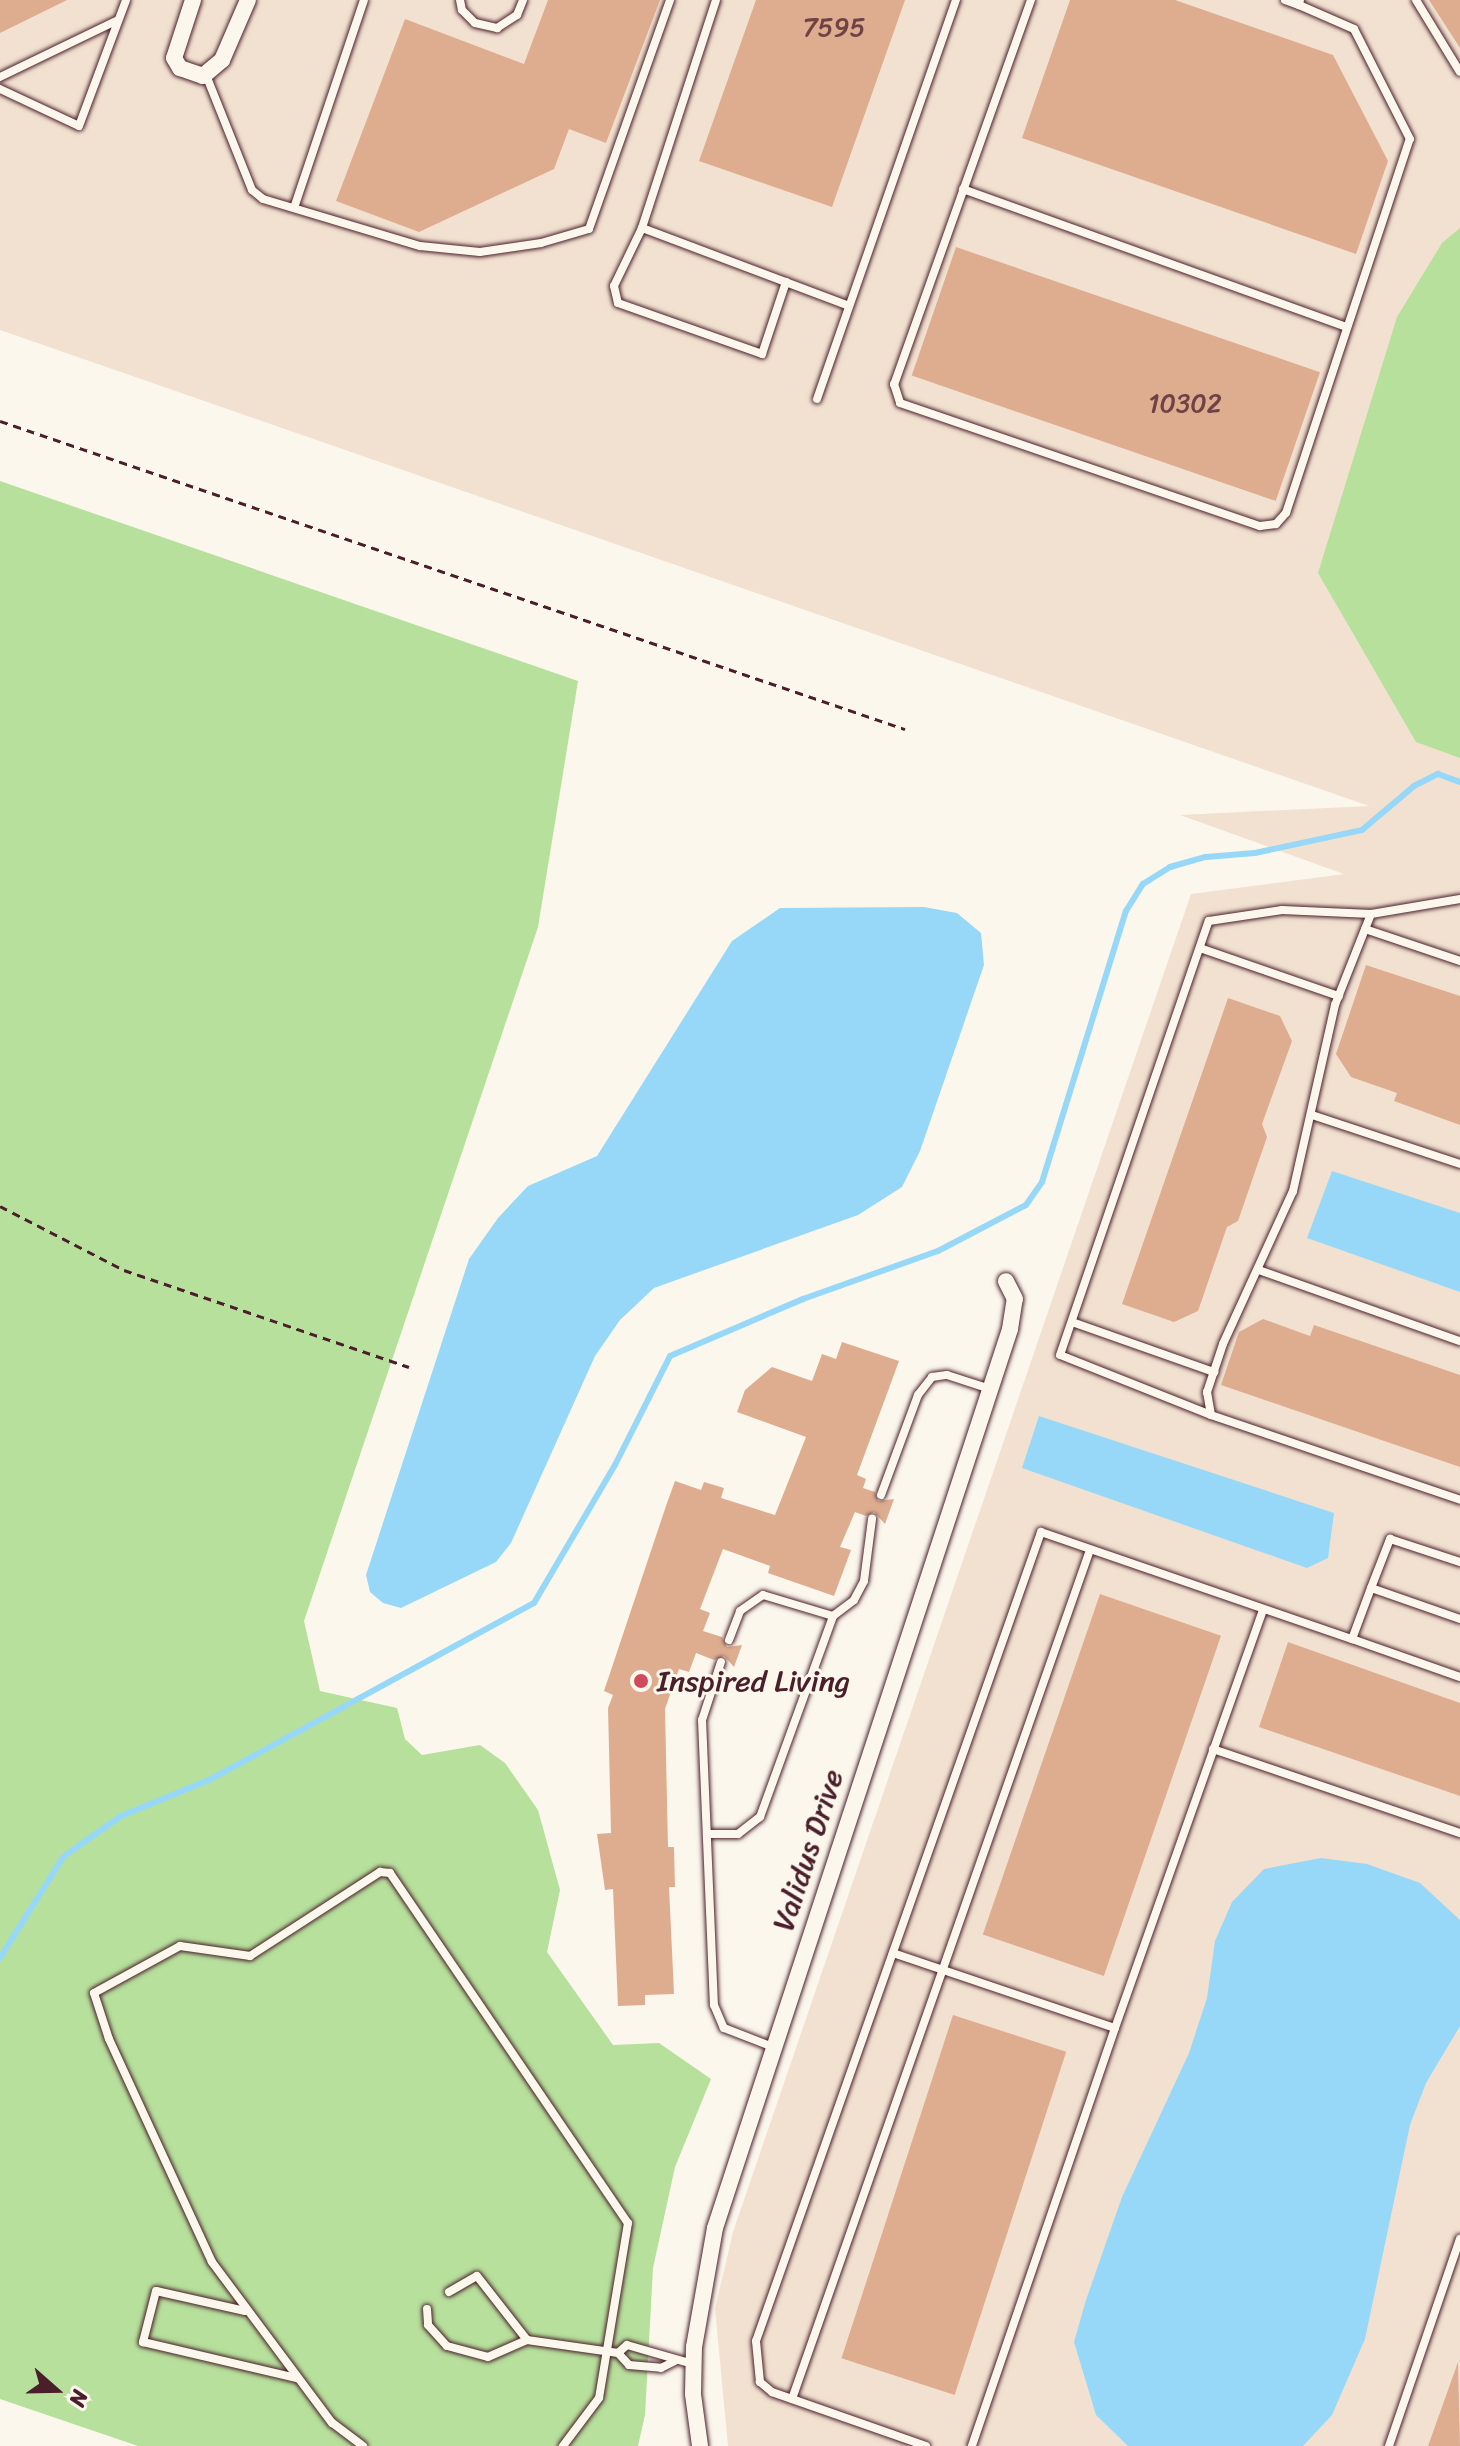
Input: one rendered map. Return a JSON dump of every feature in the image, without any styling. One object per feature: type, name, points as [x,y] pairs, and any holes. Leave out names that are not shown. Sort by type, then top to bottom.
[{"type":"street","points":[[193,0],[174,58],[191,75],[206,75],[222,60],[248,0]]},
{"type":"street","name":"Validus Drive","points":[[700,2446],[694,2364],[715,2228],[990,1389],[1013,1314],[1015,1299],[1006,1281]]},
{"type":"lane","points":[[0,89],[79,126],[126,0]]},
{"type":"lane","points":[[294,208],[364,0]]},
{"type":"lane","points":[[460,0],[475,23],[497,28],[517,15],[523,0]]},
{"type":"lane","points":[[206,75],[252,190],[263,199],[420,246],[480,252],[589,229],[670,0]]},
{"type":"lane","points":[[716,0],[642,228],[614,286],[618,303],[762,354],[786,282]]},
{"type":"lane","points":[[817,399],[956,0]]},
{"type":"lane","points":[[1031,0],[894,384],[900,403],[913,410],[1260,526],[1276,524],[1286,513],[1410,139],[1354,29],[1299,2],[1285,0]]},
{"type":"lane","points":[[1416,0],[1460,72]]},
{"type":"lane","points":[[0,77],[119,20]]},
{"type":"lane","points":[[963,189],[1347,327]]},
{"type":"lane","points":[[642,228],[849,306]]},
{"type":"lane","points":[[1460,899],[1371,914],[1282,910],[1209,921],[1060,1355],[1211,1415],[1460,1500]]},
{"type":"lane","points":[[1211,1415],[1207,1392],[1293,1191],[1339,996],[1371,914]]},
{"type":"lane","points":[[1365,929],[1460,961]]},
{"type":"lane","points":[[1200,948],[1339,996]]},
{"type":"lane","points":[[1312,1115],[1460,1164]]},
{"type":"lane","points":[[1259,1270],[1460,1341]]},
{"type":"lane","points":[[1072,1322],[1214,1372]]},
{"type":"lane","points":[[881,1495],[918,1395],[932,1377],[947,1375],[990,1389]]},
{"type":"lane","points":[[707,1834],[738,1834],[760,1817],[833,1616],[854,1600],[864,1581],[872,1519]]},
{"type":"lane","points":[[926,2446],[792,2399],[760,2382],[756,2341],[1041,1532],[1460,1677]]},
{"type":"lane","points":[[1352,1639],[1390,1539],[1460,1562]]},
{"type":"lane","points":[[792,2399],[1090,1550]]},
{"type":"lane","points":[[1371,1588],[1460,1619]]},
{"type":"lane","points":[[729,1640],[740,1611],[763,1595],[833,1616]]},
{"type":"lane","points":[[972,2446],[1263,1609]]},
{"type":"lane","points":[[721,1662],[702,1720],[717,2017],[732,2033],[773,2047]]},
{"type":"lane","points":[[1213,1749],[1460,1833]]},
{"type":"lane","points":[[363,2446],[332,2423],[212,2262],[109,2039],[94,1993],[180,1946],[250,1956],[380,1872],[390,1873],[628,2223],[614,2352],[599,2398],[563,2446]]},
{"type":"lane","points":[[893,1953],[1115,2028]]},
{"type":"lane","points":[[1389,2446],[1460,2239]]},
{"type":"lane","points":[[449,2292],[477,2276],[527,2340]]},
{"type":"lane","points":[[246,2311],[156,2291],[143,2342],[298,2378]]},
{"type":"lane","points":[[427,2309],[428,2325],[447,2346],[488,2357],[527,2340],[614,2352],[629,2365],[661,2368],[675,2361]]},
{"type":"lane","points":[[614,2352],[627,2345],[662,2351],[675,2361],[694,2364]]},
{"type":"path","points":[[0,421],[905,729]]},
{"type":"path","points":[[0,1206],[124,1270],[409,1367]]},
{"type":"shaded area","points":[[0,0],[1460,0],[1460,2446],[728,2446],[715,2309],[733,2232],[1191,894],[1344,874],[1180,815],[1369,806],[0,330]]},
{"type":"green space","points":[[1460,228],[1460,758],[1416,742],[1318,573],[1397,317],[1442,243]]},
{"type":"green space","points":[[0,481],[578,681],[538,927],[304,1621],[320,1691],[397,1708],[405,1739],[422,1755],[480,1745],[505,1763],[538,1810],[560,1890],[547,1952],[613,2045],[659,2043],[711,2079],[675,2167],[653,2268],[645,2415],[638,2446],[138,2446],[0,2399]]},
{"type":"water","points":[[924,907],[957,913],[981,933],[984,965],[920,1151],[902,1187],[858,1215],[654,1288],[620,1320],[595,1356],[511,1543],[496,1562],[401,1608],[383,1603],[370,1592],[366,1575],[469,1259],[498,1218],[528,1186],[597,1156],[732,941],[780,908]]},
{"type":"water","points":[[1332,1171],[1460,1213],[1460,1292],[1307,1238]]},
{"type":"water","points":[[1039,1416],[1334,1513],[1328,1558],[1307,1568],[1022,1468]]},
{"type":"water","points":[[1321,1858],[1367,1864],[1420,1883],[1460,1920],[1460,2026],[1426,2083],[1410,2125],[1365,2339],[1332,2415],[1303,2446],[1128,2446],[1096,2415],[1074,2342],[1086,2300],[1122,2197],[1189,2053],[1207,1998],[1215,1941],[1232,1902],[1264,1869]]},
{"type":"building","points":[[0,0],[67,0],[0,33]]},
{"type":"building","points":[[548,0],[660,0],[606,143],[569,129],[554,169],[419,232],[336,201],[405,19],[524,64]]},
{"type":"building","points":[[756,0],[905,0],[832,207],[699,161]]},
{"type":"building","points":[[1070,0],[1175,0],[1333,55],[1388,161],[1356,254],[1022,138]]},
{"type":"building","points":[[1429,0],[1460,0],[1460,48]]},
{"type":"building","points":[[956,247],[1320,372],[1276,501],[912,376]]},
{"type":"building","points":[[1366,965],[1460,996],[1460,1125],[1394,1101],[1397,1093],[1351,1077],[1336,1054]]},
{"type":"building","points":[[1228,998],[1280,1016],[1292,1041],[1262,1124],[1267,1137],[1238,1221],[1227,1227],[1198,1311],[1174,1322],[1122,1304]]},
{"type":"building","points":[[1263,1319],[1310,1336],[1314,1325],[1460,1375],[1460,1467],[1221,1385],[1239,1332]]},
{"type":"building","name":"Inspired Living","points":[[842,1342],[899,1361],[857,1475],[866,1479],[863,1488],[875,1492],[878,1501],[894,1499],[885,1524],[874,1512],[866,1516],[855,1512],[840,1547],[851,1550],[834,1596],[768,1573],[770,1566],[723,1549],[700,1609],[710,1613],[703,1631],[722,1637],[727,1647],[742,1645],[734,1667],[724,1656],[714,1660],[696,1653],[689,1672],[679,1669],[665,1709],[668,1847],[674,1847],[675,1887],[669,1887],[674,1994],[645,1995],[645,2005],[618,2006],[613,1889],[605,1890],[597,1834],[611,1833],[608,1708],[613,1695],[604,1691],[667,1503],[675,1481],[701,1490],[704,1482],[724,1488],[721,1498],[775,1515],[806,1437],[737,1412],[745,1390],[772,1367],[812,1381],[822,1354],[836,1359]]},
{"type":"building","points":[[1100,1594],[1221,1636],[1104,1976],[983,1934]]},
{"type":"building","points":[[1288,1642],[1460,1703],[1460,1796],[1259,1727]]},
{"type":"building","points":[[953,2015],[1066,2052],[955,2395],[841,2358]]},
{"type":"building","points":[[1458,2362],[1460,2446],[1428,2446]]},
{"type":"waterway","points":[[0,1958],[63,1857],[121,1816],[211,1779],[534,1603],[615,1465],[670,1356],[803,1299],[938,1251],[1026,1205],[1042,1182],[1126,911],[1143,884],[1170,867],[1206,857],[1255,853],[1362,830],[1414,786],[1438,774],[1460,782]]},
{"type":"place","name":"Inspired Living","points":[[641,1681]]}]
